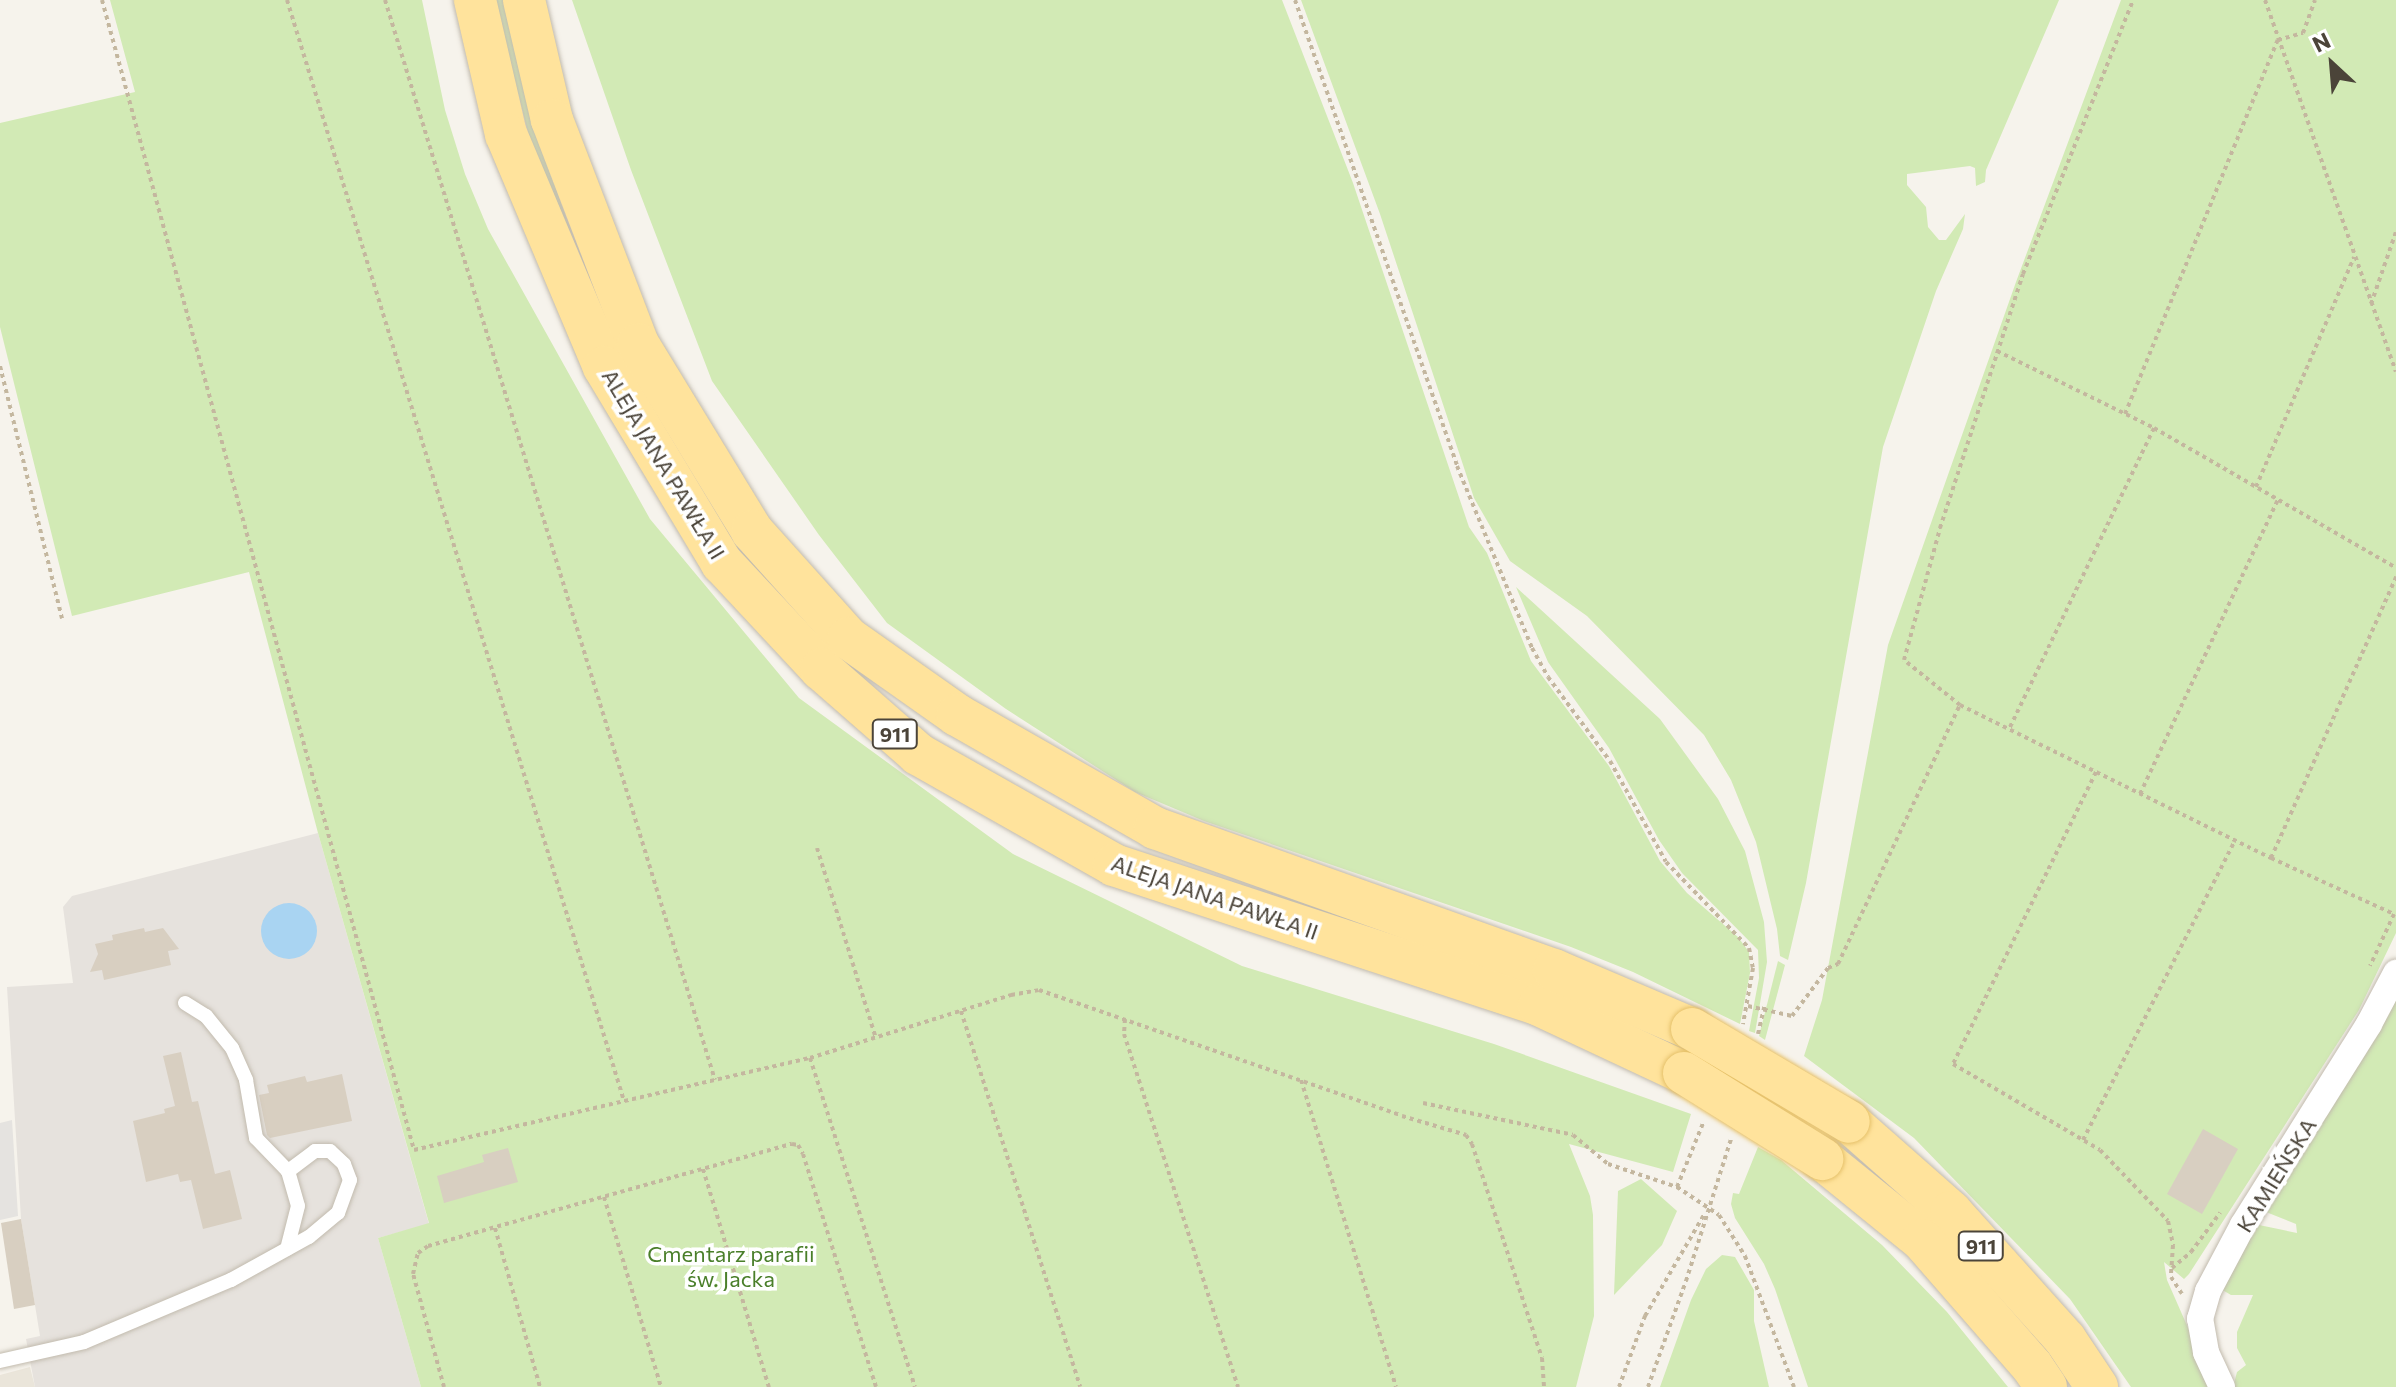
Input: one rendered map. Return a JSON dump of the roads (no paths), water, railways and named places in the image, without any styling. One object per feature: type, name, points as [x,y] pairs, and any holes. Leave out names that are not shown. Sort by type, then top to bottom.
[{"type":"main road","name":"ALEJA JANA PAWŁA II","points":[[475,0],[506,134],[604,367],[722,563],[821,669],[918,754],[1114,865],[1539,1005],[1684,1073],[1822,1159],[1922,1240],[2032,1366],[2046,1387]]},
{"type":"main road","name":"ALEJA JANA PAWŁA II","points":[[524,0],[552,120],[638,344],[752,531],[848,638],[957,715],[1155,828],[1554,970],[1692,1029],[1849,1122],[1951,1212],[2065,1339],[2097,1387]]},
{"type":"street","name":"KAMIEŃSKA","points":[[2222,1387],[2206,1352],[2200,1319],[2208,1291],[2243,1225],[2369,1024],[2396,973]]},
{"type":"lane","points":[[185,1003],[206,1016],[232,1048],[246,1080],[256,1138],[288,1171],[298,1206],[287,1249]]},
{"type":"lane","points":[[0,1361],[84,1342],[231,1280],[309,1237],[338,1213],[350,1180],[344,1164],[330,1151],[315,1151],[288,1171]]},
{"type":"water","points":[[289,903],[309,911],[317,931],[309,951],[289,959],[269,951],[261,931],[269,911]]},
{"type":"park label","name":"Cmentarz parafii św. Jacka","points":[[731,1266]]}]
